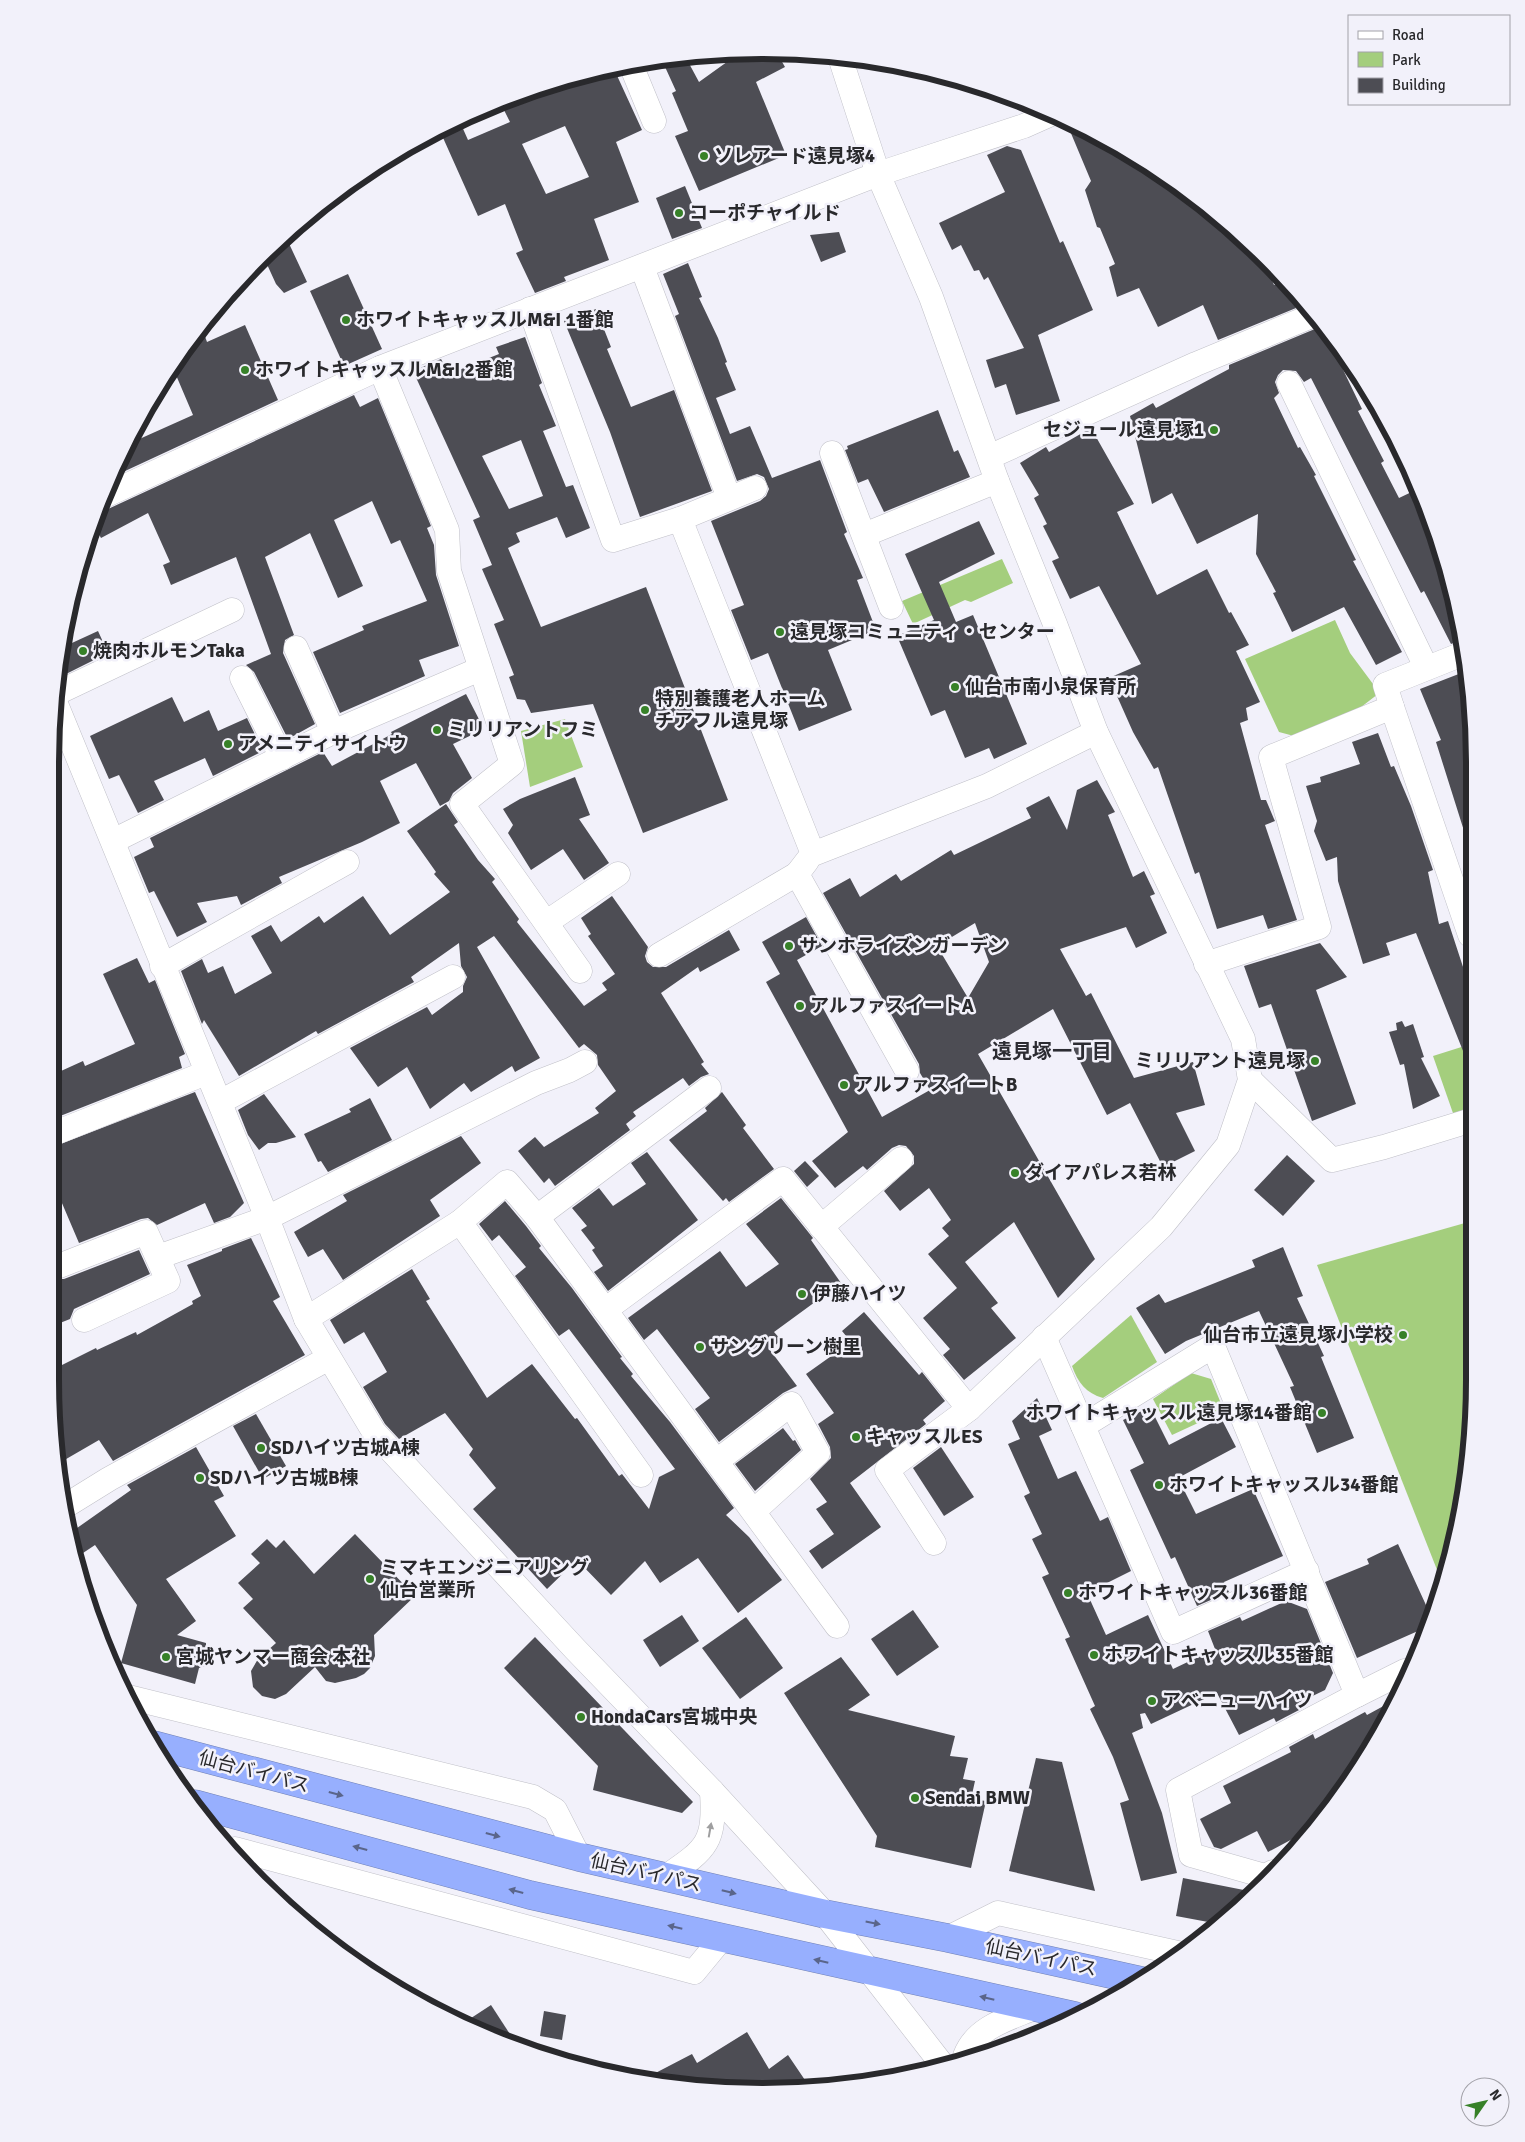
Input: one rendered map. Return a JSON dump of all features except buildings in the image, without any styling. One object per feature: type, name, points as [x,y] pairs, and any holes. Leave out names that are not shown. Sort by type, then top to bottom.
[{"type":"highway","name":"仙台バイパス","points":[[163,1747],[579,1858],[667,1876],[825,1914],[948,1938],[1131,1979]]},
{"type":"highway","points":[[203,1806],[530,1894],[1064,2016]]},
{"type":"street","points":[[842,64],[878,174],[931,297],[996,481],[1056,624],[1096,732],[1242,1039],[1250,1080],[1228,1145],[1161,1227],[969,1409],[887,1470],[934,1543]]},
{"type":"street","points":[[634,71],[654,121]]},
{"type":"street","points":[[112,492],[380,368],[878,174],[1024,126],[1044,117]]},
{"type":"street","points":[[642,267],[729,498]]},
{"type":"street","points":[[530,309],[613,540],[680,519],[755,488]]},
{"type":"street","points":[[989,457],[1196,364],[1308,318]]},
{"type":"street","points":[[380,368],[446,530],[449,571],[512,764],[462,804],[580,971]]},
{"type":"street","points":[[1289,383],[1426,667]]},
{"type":"street","points":[[832,453],[891,607]]},
{"type":"street","points":[[864,535],[996,481]]},
{"type":"street","points":[[680,519],[813,854]]},
{"type":"street","points":[[63,690],[232,610]]},
{"type":"street","points":[[296,648],[333,732]]},
{"type":"street","points":[[1458,655],[1426,667],[1385,686],[1466,923]]},
{"type":"street","points":[[113,841],[333,732],[480,669]]},
{"type":"street","points":[[242,678],[282,758]]},
{"type":"street","points":[[1206,964],[1319,927],[1271,757],[1392,707]]},
{"type":"street","points":[[60,714],[206,1073],[220,1102],[306,1319],[374,1432],[574,1649],[712,1791],[825,1914],[939,2060]]},
{"type":"street","points":[[659,955],[797,874],[813,854],[987,786],[1096,732]]},
{"type":"street","points":[[162,966],[347,862]]},
{"type":"street","points":[[547,922],[618,874]]},
{"type":"street","points":[[797,874],[907,1071]]},
{"type":"street","points":[[220,1102],[453,976]]},
{"type":"street","points":[[158,1257],[267,1218],[536,1083],[585,1062]]},
{"type":"street","points":[[59,1131],[206,1073]]},
{"type":"street","points":[[1250,1080],[1332,1160],[1384,1147],[1466,1122]]},
{"type":"street","points":[[537,1217],[709,1088]]},
{"type":"street","points":[[821,1227],[901,1159]]},
{"type":"street","points":[[606,1310],[783,1179],[969,1409]]},
{"type":"street","points":[[306,1319],[460,1222],[507,1182],[537,1217],[837,1626]]},
{"type":"street","points":[[460,1222],[641,1476]]},
{"type":"street","points":[[59,1266],[146,1232],[158,1257],[168,1282],[84,1320]]},
{"type":"street","points":[[1044,1337],[1173,1632],[1307,1571]]},
{"type":"street","points":[[1083,1426],[1213,1346],[1357,1695]]},
{"type":"street","points":[[70,1503],[109,1479],[329,1358]]},
{"type":"street","points":[[716,1461],[791,1404],[818,1453],[754,1511]]},
{"type":"street","points":[[1262,1874],[1191,1855],[1178,1790],[1357,1695],[1402,1673]]},
{"type":"street","points":[[135,1699],[533,1797],[555,1810],[579,1858]]},
{"type":"street","points":[[667,1876],[697,1855],[708,1841],[713,1809],[712,1791]]},
{"type":"street","points":[[239,1850],[694,1972],[722,1938]]},
{"type":"street","points":[[948,1938],[998,1913],[1172,1952]]},
{"type":"street","points":[[967,2052],[976,2037],[992,2026],[1034,2008]]},
{"type":"green space","points":[[1002,559],[1013,583],[971,602],[965,600],[913,624],[902,601]]},
{"type":"green space","points":[[1335,620],[1350,653],[1376,688],[1378,694],[1356,711],[1294,736],[1279,732],[1245,659]]},
{"type":"green space","points":[[565,719],[583,767],[530,787],[521,731]]},
{"type":"green space","points":[[1466,1046],[1466,1112],[1454,1116],[1433,1056]]},
{"type":"green space","points":[[1466,1223],[1465,1426],[1453,1517],[1439,1574],[1317,1265]]},
{"type":"green space","points":[[1131,1315],[1157,1362],[1103,1398],[1097,1396],[1083,1386],[1072,1366]]},
{"type":"green space","points":[[1191,1373],[1211,1379],[1224,1411],[1172,1435],[1153,1399]]},
{"type":"place","name":"ソレアード遠見塚4","points":[[704,156]]},
{"type":"place","name":"コーポチャイルド","points":[[679,213]]},
{"type":"place","name":"ホワイトキャッスルM&I 1番館","points":[[346,320]]},
{"type":"place","name":"ホワイトキャッスルM&I 2番館","points":[[245,370]]},
{"type":"place","name":"セジュール遠見塚1","points":[[1214,430]]},
{"type":"place","name":"遠見塚コミュニティ・センター","points":[[780,632]]},
{"type":"place","name":"焼肉ホルモンTaka","points":[[83,651]]},
{"type":"place","name":"仙台市南小泉保育所","points":[[955,687]]},
{"type":"place","name":"特別養護老人ホーム チアフル遠見塚","points":[[645,710]]},
{"type":"place","name":"ミリリアントフミ","points":[[437,730]]},
{"type":"place","name":"アメニティサイトウ","points":[[228,744]]},
{"type":"place","name":"サンホライズンガーデン","points":[[789,946]]},
{"type":"place","name":"アルファスイートA","points":[[800,1006]]},
{"type":"place","name":"ミリリアント遠見塚","points":[[1315,1061]]},
{"type":"place","name":"アルファスイートB","points":[[844,1085]]},
{"type":"place","name":"ダイアパレス若林","points":[[1015,1173]]},
{"type":"place","name":"伊藤ハイツ","points":[[802,1294]]},
{"type":"place","name":"仙台市立遠見塚小学校","points":[[1403,1335]]},
{"type":"place","name":"サングリーン樹里","points":[[700,1347]]},
{"type":"place","name":"ホワイトキャッスル遠見塚14番館","points":[[1322,1413]]},
{"type":"place","name":"キャッスルES","points":[[856,1437]]},
{"type":"place","name":"SDハイツ古城A棟","points":[[261,1448]]},
{"type":"place","name":"SDハイツ古城B棟","points":[[200,1478]]},
{"type":"place","name":"ホワイトキャッスル34番館","points":[[1159,1485]]},
{"type":"place","name":"ミマキエンジニアリング 仙台営業所","points":[[370,1579]]},
{"type":"place","name":"ホワイトキャッスル36番館","points":[[1068,1593]]},
{"type":"place","name":"ホワイトキャッスル35番館","points":[[1094,1655]]},
{"type":"place","name":"宮城ヤンマー商会 本社","points":[[166,1657]]},
{"type":"place","name":"アベニューハイツ","points":[[1152,1701]]},
{"type":"place","name":"HondaCars宮城中央","points":[[581,1717]]},
{"type":"place","name":"Sendai BMW","points":[[915,1798]]},
{"type":"district","name":"遠見塚一丁目","points":[[1052,1051]]}]
